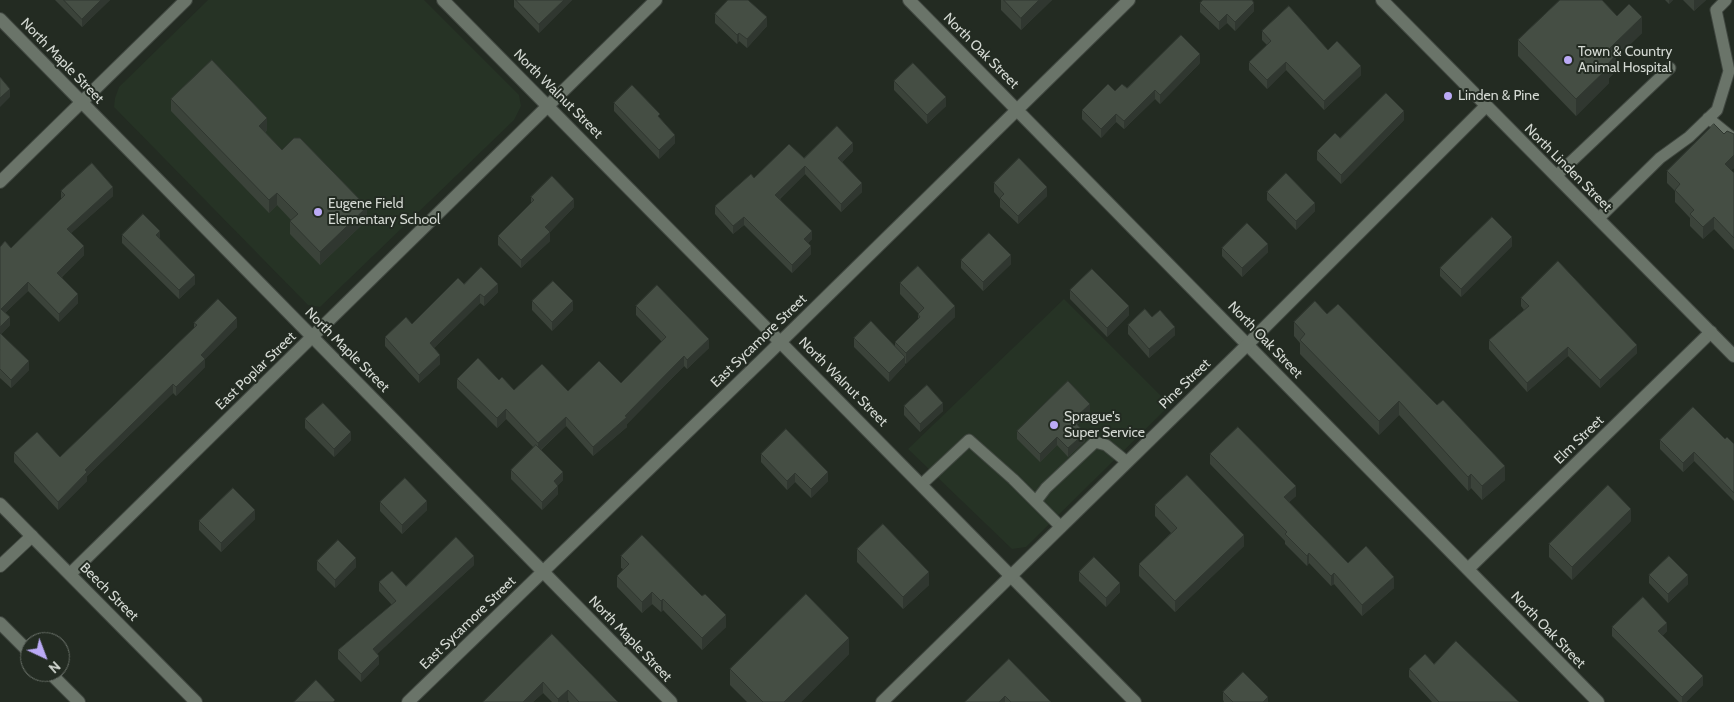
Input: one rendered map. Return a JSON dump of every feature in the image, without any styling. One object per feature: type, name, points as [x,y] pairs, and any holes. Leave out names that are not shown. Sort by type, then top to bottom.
[{"type":"street","points":[[0,182],[186,0]]},
{"type":"street","name":"North Walnut Street","points":[[443,0],[1012,575],[1135,702]]},
{"type":"street","name":"East Poplar Street","points":[[70,574],[656,0]]},
{"type":"street","name":"North Oak Street","points":[[909,0],[1598,702]]},
{"type":"street","name":"East Sycamore Street","points":[[408,702],[781,341],[1128,0]]},
{"type":"street","name":"North Linden Street","points":[[1382,0],[1734,356]]},
{"type":"street","name":"North Maple Street","points":[[0,19],[671,702]]},
{"type":"street","name":"Pine Street","points":[[882,702],[1248,344],[1486,106]]},
{"type":"street","name":"Elm Street","points":[[1468,569],[1711,332]]},
{"type":"street","name":"Beech Street","points":[[0,504],[196,702]]},
{"type":"street","points":[[0,566],[32,536]]},
{"type":"street","points":[[0,622],[20,643]]},
{"type":"street","points":[[59,682],[79,702]]},
{"type":"lane","points":[[1598,219],[1660,158],[1689,137],[1717,110],[1729,71],[1716,10],[1726,0]]},
{"type":"lane","points":[[1556,176],[1670,68]]},
{"type":"lane","points":[[1708,118],[1734,139]]},
{"type":"lane","points":[[922,484],[969,440],[1036,501],[1061,528]]},
{"type":"lane","points":[[1036,501],[1046,488],[1095,442],[1106,445],[1127,462]]},
{"type":"shaded area","name":"Eugene Field Elementary School","points":[[208,0],[424,0],[519,95],[521,106],[514,120],[320,307],[308,305],[114,107],[119,87]]},
{"type":"shaded area","points":[[1064,299],[1170,405],[1026,547],[1012,549],[908,449]]},
{"type":"building","points":[[64,0],[101,0],[82,19]]},
{"type":"building","points":[[516,0],[564,0],[539,24]]},
{"type":"building","points":[[728,0],[748,0],[767,17],[747,39],[739,33],[737,35],[715,14]]},
{"type":"building","points":[[1004,0],[1039,0],[1021,18]]},
{"type":"building","points":[[1203,0],[1252,0],[1254,3],[1235,22],[1227,14],[1219,22],[1200,3]]},
{"type":"building","name":"Town & Country Animal Hospital","points":[[1560,0],[1602,0],[1617,16],[1629,4],[1642,17],[1610,48],[1616,55],[1607,65],[1609,67],[1576,99],[1518,40]]},
{"type":"building","points":[[1289,6],[1328,50],[1337,41],[1361,66],[1324,101],[1286,62],[1267,80],[1249,62],[1271,41],[1262,31]]},
{"type":"building","points":[[1181,35],[1200,54],[1160,95],[1155,90],[1124,121],[1116,114],[1101,129],[1082,110],[1108,84],[1115,91],[1122,84],[1127,88]]},
{"type":"building","points":[[212,60],[267,118],[259,126],[282,150],[294,138],[300,138],[367,207],[320,252],[290,221],[298,214],[277,193],[269,200],[171,99]]},
{"type":"building","points":[[913,63],[946,97],[927,115],[894,81]]},
{"type":"building","points":[[0,77],[10,89],[0,98]]},
{"type":"building","points":[[632,85],[660,114],[658,116],[675,135],[659,150],[614,103]]},
{"type":"building","points":[[1386,93],[1404,111],[1341,175],[1317,151],[1335,133],[1340,138]]},
{"type":"building","points":[[1714,124],[1724,134],[1727,131],[1734,134],[1734,155],[1725,164],[1734,173],[1734,238],[1714,217],[1703,227],[1690,214],[1694,210],[1675,190],[1680,184],[1667,171]]},
{"type":"building","points":[[837,126],[853,143],[838,158],[862,183],[841,204],[805,166],[775,195],[812,231],[804,239],[811,246],[792,265],[744,217],[733,226],[715,206],[751,174],[754,178],[789,144],[804,158]]},
{"type":"building","points":[[1019,158],[1047,187],[1018,216],[1000,198],[1004,194],[994,183]]},
{"type":"building","points":[[92,163],[113,187],[67,229],[84,246],[57,273],[78,294],[59,314],[28,282],[1,309],[10,317],[0,327],[0,247],[5,241],[11,248],[65,195],[61,191]]},
{"type":"building","points":[[1286,173],[1315,203],[1296,221],[1267,192]]},
{"type":"building","points":[[552,176],[574,199],[545,227],[550,232],[521,260],[498,236],[534,200],[531,197]]},
{"type":"building","points":[[143,214],[160,231],[156,235],[195,275],[179,290],[122,235]]},
{"type":"building","points":[[1492,217],[1512,237],[1461,289],[1440,268]]},
{"type":"building","points":[[1247,223],[1268,244],[1242,268],[1222,248]]},
{"type":"building","points":[[989,233],[1011,255],[983,282],[961,260]]},
{"type":"building","points":[[1558,261],[1637,345],[1600,380],[1568,347],[1527,383],[1489,340],[1529,306],[1521,298]]},
{"type":"building","points":[[918,266],[955,306],[906,353],[895,342],[920,317],[918,314],[924,308],[900,283]]},
{"type":"building","points":[[481,267],[498,284],[484,297],[480,294],[430,343],[440,355],[419,375],[385,337],[406,317],[412,324],[458,278],[464,284]]},
{"type":"building","points":[[1092,269],[1129,306],[1107,328],[1070,290]]},
{"type":"building","points":[[553,281],[573,301],[552,322],[532,301]]},
{"type":"building","points":[[657,285],[709,339],[687,360],[684,356],[625,416],[627,417],[593,447],[566,417],[538,443],[506,409],[497,418],[457,379],[478,358],[499,380],[502,377],[514,390],[542,364],[568,391],[599,361],[621,383],[666,337],[636,306]]},
{"type":"building","points":[[218,299],[237,318],[201,355],[205,359],[176,387],[173,384],[85,470],[87,472],[58,502],[14,453],[37,432],[60,457],[197,325],[194,323]]},
{"type":"building","points":[[1315,301],[1327,314],[1338,304],[1437,405],[1443,400],[1505,466],[1482,486],[1471,474],[1468,477],[1399,401],[1379,421],[1300,340],[1305,334],[1294,322]]},
{"type":"building","points":[[1145,309],[1152,317],[1160,310],[1175,327],[1149,349],[1128,325]]},
{"type":"building","points":[[871,321],[905,357],[889,373],[854,338]]},
{"type":"building","points":[[0,333],[29,361],[11,380],[0,369]]},
{"type":"building","name":"Sprague's Super Service","points":[[1068,381],[1090,404],[1073,420],[1085,433],[1068,448],[1057,437],[1040,454],[1017,431]]},
{"type":"building","points":[[927,385],[943,403],[920,424],[904,406]]},
{"type":"building","points":[[323,403],[351,432],[334,449],[305,419]]},
{"type":"building","points":[[1693,407],[1725,439],[1727,437],[1734,444],[1734,493],[1694,452],[1683,463],[1660,440]]},
{"type":"building","points":[[1238,427],[1296,486],[1284,497],[1348,563],[1366,546],[1394,577],[1362,605],[1334,573],[1331,576],[1309,553],[1307,556],[1285,534],[1287,532],[1210,454]]},
{"type":"building","points":[[786,429],[828,472],[811,489],[795,473],[787,481],[761,454]]},
{"type":"building","points":[[536,445],[563,472],[554,481],[558,486],[542,502],[511,470]]},
{"type":"building","points":[[1187,475],[1244,535],[1175,601],[1139,564],[1177,528],[1155,505]]},
{"type":"building","points":[[405,478],[427,501],[402,525],[380,502]]},
{"type":"building","points":[[1608,485],[1631,509],[1572,567],[1549,544]]},
{"type":"building","points":[[233,488],[255,510],[221,543],[199,521]]},
{"type":"building","points":[[883,524],[929,572],[903,597],[857,549]]},
{"type":"building","points":[[642,535],[702,596],[705,594],[726,615],[702,638],[663,599],[661,601],[652,592],[642,602],[617,576],[629,564],[621,556]]},
{"type":"building","points":[[456,537],[474,556],[373,649],[379,656],[361,674],[338,650],[396,601],[379,582],[392,571],[406,586]]},
{"type":"building","points":[[338,540],[356,558],[335,580],[317,561]]},
{"type":"building","points":[[1669,556],[1688,575],[1668,594],[1649,575]]},
{"type":"building","points":[[1094,557],[1120,583],[1106,598],[1079,572]]},
{"type":"building","points":[[806,594],[849,638],[784,702],[763,702],[730,669]]},
{"type":"building","points":[[1643,597],[1667,623],[1658,631],[1703,676],[1682,697],[1612,627]]},
{"type":"building","points":[[552,634],[618,702],[579,702],[568,690],[558,699],[543,682],[523,702],[483,702]]},
{"type":"building","points":[[1456,641],[1519,702],[1439,702],[1409,669],[1425,654],[1434,664]]},
{"type":"building","points":[[1009,659],[1051,702],[1011,702],[1005,696],[999,702],[965,702]]},
{"type":"building","points":[[1243,672],[1268,697],[1263,702],[1233,702],[1223,692]]},
{"type":"building","points":[[316,680],[335,700],[333,702],[294,702]]},
{"type":"place","name":"Town & Country Animal Hospital","points":[[1568,60]]},
{"type":"place","name":"Linden & Pine","points":[[1448,96]]},
{"type":"place","name":"Eugene Field Elementary School","points":[[318,212]]},
{"type":"place","name":"Sprague's Super Service","points":[[1054,425]]}]
